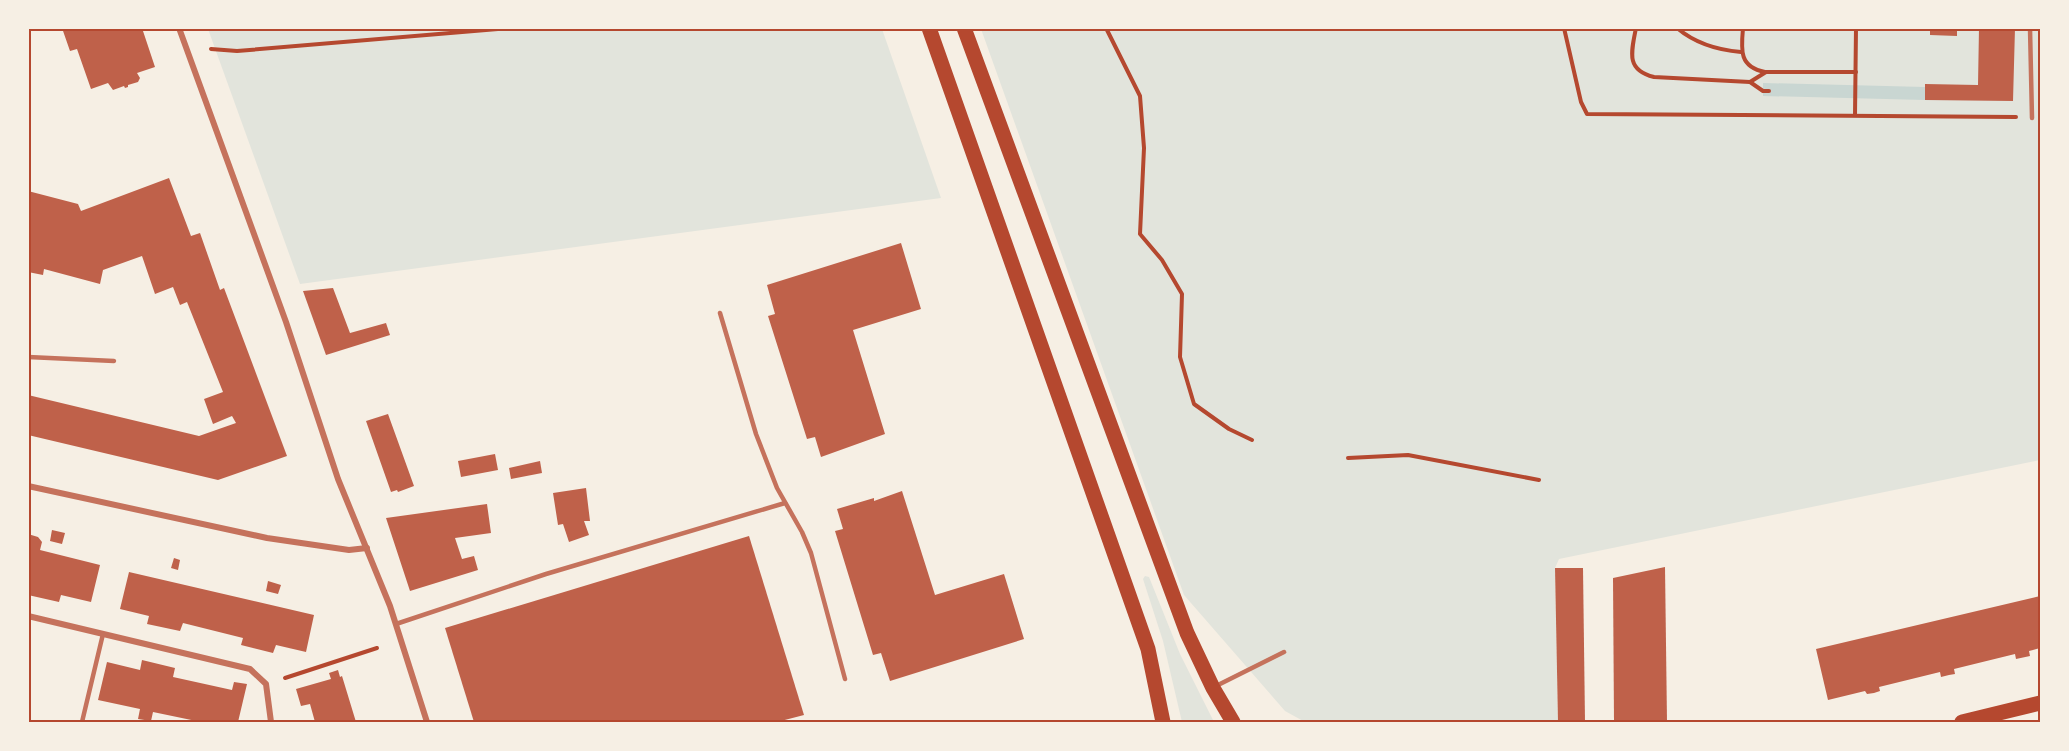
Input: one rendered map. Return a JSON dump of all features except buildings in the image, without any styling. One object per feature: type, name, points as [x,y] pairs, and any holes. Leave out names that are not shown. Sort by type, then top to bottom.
[{"type":"main road","points":[[929,28],[1149,648],[1163,723]]},
{"type":"main road","points":[[964,28],[1144,522],[1187,633],[1213,688],[1233,723]]},
{"type":"main road","points":[[1962,723],[2040,704]]},
{"type":"street","points":[[179,28],[286,322],[338,479],[368,548],[396,624],[428,723]]},
{"type":"street","points":[[28,486],[267,538],[349,550],[368,548]]},
{"type":"street","points":[[28,616],[250,669],[266,684],[271,723]]},
{"type":"lane","points":[[2030,28],[2031,118]]},
{"type":"lane","points":[[720,313],[756,434],[785,503],[811,553],[845,679]]},
{"type":"lane","points":[[28,357],[114,361]]},
{"type":"lane","points":[[396,624],[546,574],[785,503]]},
{"type":"lane","points":[[82,723],[103,634]]},
{"type":"lane","points":[[1213,688],[1284,652]]},
{"type":"path","points":[[211,49],[237,51],[510,28]]},
{"type":"path","points":[[1106,28],[1140,96],[1144,148],[1140,234],[1162,260],[1182,294],[1180,357],[1194,404],[1229,429],[1252,440]]},
{"type":"path","points":[[1564,28],[1581,102],[1587,114],[2031,118]]},
{"type":"path","points":[[1636,28],[1633,41],[1633,62],[1636,70],[1642,74],[1654,77],[1750,82],[1763,91],[1769,92]]},
{"type":"path","points":[[1677,28],[1691,39],[1707,46],[1724,51],[1741,52]]},
{"type":"path","points":[[1743,28],[1741,52],[1744,59],[1756,70],[1856,72]]},
{"type":"path","points":[[1856,28],[1856,115]]},
{"type":"path","points":[[1750,82],[1766,72]]},
{"type":"path","points":[[1348,458],[1408,455],[1539,480]]},
{"type":"path","points":[[285,678],[377,648]]},
{"type":"shaded area","points":[[208,29],[882,29],[941,198],[300,284]]},
{"type":"shaded area","points":[[981,29],[2040,29],[2040,460],[1559,559],[1555,568],[1558,722],[1305,722],[1285,711],[1184,595]]},
{"type":"shaded area","points":[[1763,83],[1925,87],[1925,100],[1763,96]]},
{"type":"shaded area","points":[[1145,576],[1149,577],[1180,654],[1214,722],[1182,722],[1163,641],[1143,579]]}]
